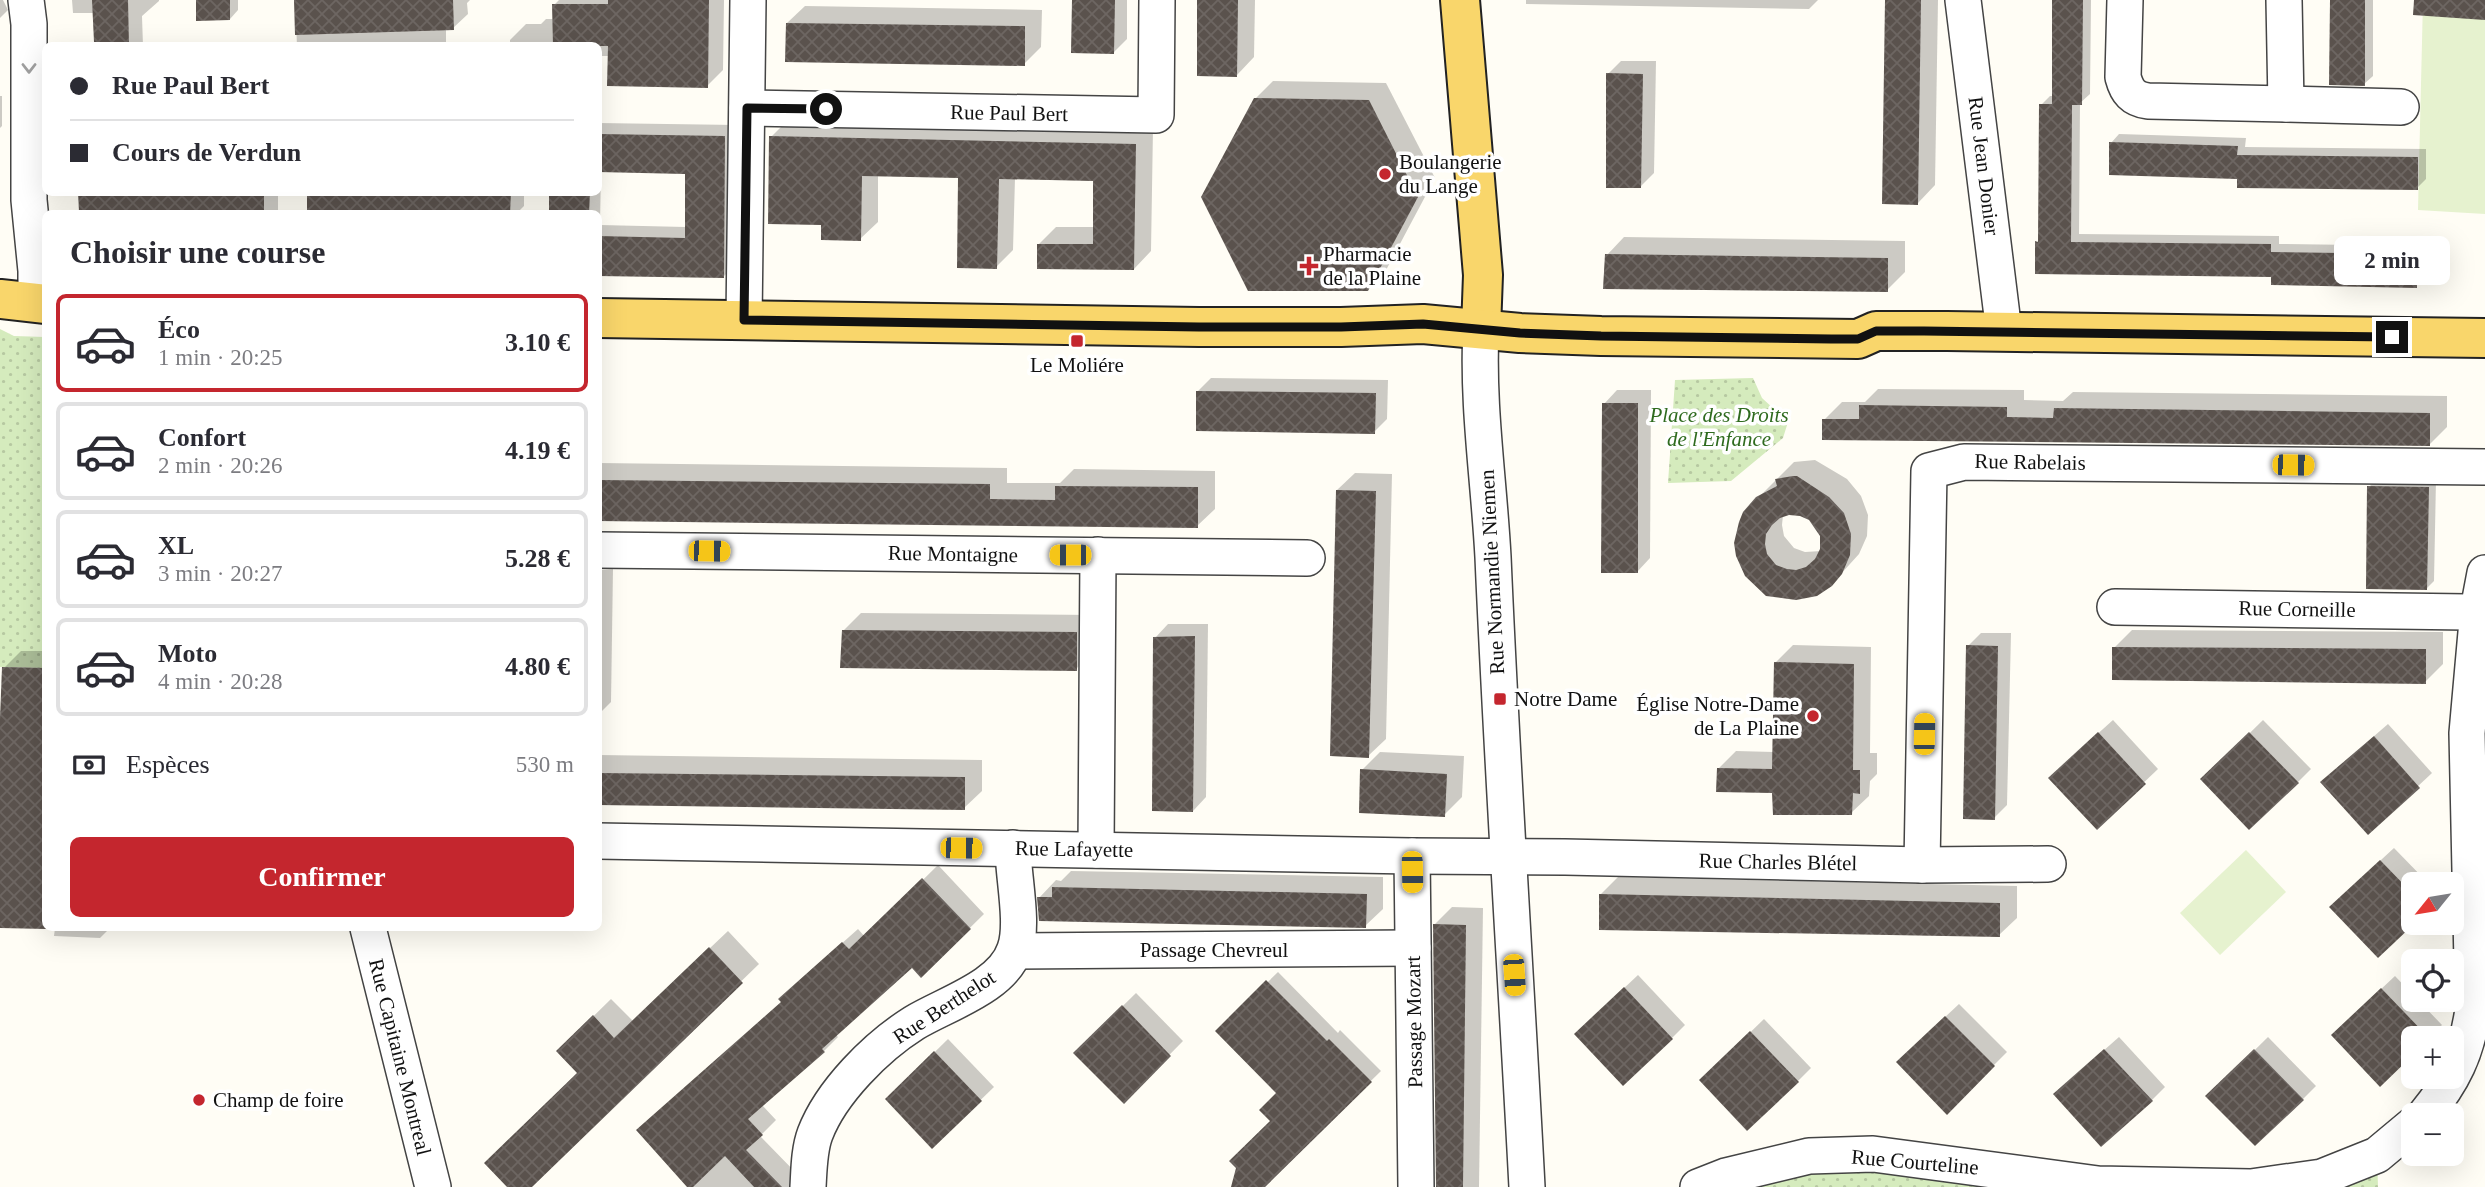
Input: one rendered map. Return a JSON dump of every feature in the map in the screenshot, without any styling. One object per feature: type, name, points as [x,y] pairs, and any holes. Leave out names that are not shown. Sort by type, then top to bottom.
[{"type":"main road","name":"Rue Normandie Niemen","points":[[1460,0],[1483,275],[1481,329]]},
{"type":"main road","points":[[602,318],[1199,327],[1423,324],[1601,336],[1844,339],[1858,339],[1876,331],[2485,338]]},
{"type":"street","points":[[26,0],[29,24],[29,200],[36,271],[27,302]]},
{"type":"street","points":[[744,320],[748,0]]},
{"type":"street","name":"Rue Paul Bert","points":[[747,108],[1156,115],[1157,0]]},
{"type":"street","name":"Rue Jean Donier","points":[[1963,0],[2004,332]]},
{"type":"street","points":[[2125,0],[2123,77],[2126,87],[2139,100],[2401,107]]},
{"type":"street","points":[[2284,0],[2286,104]]},
{"type":"street","name":"Rue Normandie Niemen","points":[[1481,329],[1478,374],[1492,538],[1507,856],[1527,1187]]},
{"type":"street","name":"Rue Rabelais","points":[[1922,865],[1929,471],[1964,462],[2485,467]]},
{"type":"street","name":"Rue Montaigne","points":[[602,550],[1307,558]]},
{"type":"street","points":[[1096,850],[1098,555]]},
{"type":"street","points":[[2434,1103],[2451,1079],[2465,1049],[2473,1009],[2467,733],[2478,610],[2485,573]]},
{"type":"street","name":"Rue Corneille","points":[[2115,607],[2478,610]]},
{"type":"street","name":"Rue Lafayette","points":[[602,841],[1507,856]]},
{"type":"street","name":"Rue Berthelot","points":[[808,1187],[815,1135],[828,1107],[870,1058],[913,1024],[974,992],[994,978],[1015,951],[1018,936],[1013,848]]},
{"type":"street","name":"Passage Mozart","points":[[1412,856],[1416,1187]]},
{"type":"street","name":"Rue Charles Blétel","points":[[1507,856],[1922,865],[2048,864]]},
{"type":"street","name":"Rue Capitaine Montreal","points":[[369,931],[433,1187]]},
{"type":"street","name":"Passage Chevreul","points":[[1015,951],[1413,948]]},
{"type":"street","name":"Rue Courteline","points":[[1698,1187],[1726,1176],[1808,1156],[1873,1154],[2098,1184],[2251,1186],[2322,1177],[2377,1155],[2401,1135]]},
{"type":"green space","points":[[2423,0],[2485,0],[2485,214],[2418,210]]},
{"type":"green space","points":[[0,329],[14,336],[42,337],[42,668],[0,667]]},
{"type":"green space","name":"Place des Droits de l'Enfance","points":[[1753,378],[1762,398],[1788,422],[1783,438],[1731,481],[1668,483],[1675,380]]},
{"type":"green space","points":[[2246,850],[2286,892],[2220,955],[2180,913]]},
{"type":"green space","points":[[2377,1155],[2378,1187],[2251,1187]]},
{"type":"green space","points":[[1809,1156],[2251,1187],[1698,1187]]},
{"type":"building","points":[[92,0],[128,0],[129,42],[94,42]]},
{"type":"building","points":[[196,0],[230,0],[230,20],[196,21]]},
{"type":"building","points":[[294,0],[453,0],[454,30],[295,35]]},
{"type":"building","points":[[608,0],[709,0],[708,88],[607,86],[608,46],[602,46],[602,42],[553,42],[552,4],[608,4]]},
{"type":"building","points":[[1072,0],[1115,0],[1114,54],[1071,53]]},
{"type":"building","points":[[1197,0],[1238,0],[1237,77],[1197,76]]},
{"type":"building","points":[[1885,0],[1921,0],[1918,205],[1882,204]]},
{"type":"building","points":[[2052,0],[2083,0],[2082,105],[2072,105],[2071,242],[2271,244],[2271,252],[2417,254],[2417,288],[2271,285],[2271,277],[2035,274],[2035,241],[2038,242],[2039,104],[2052,104]]},
{"type":"building","points":[[2330,0],[2365,0],[2365,86],[2329,85]]},
{"type":"building","points":[[2414,0],[2485,0],[2485,20],[2413,15]]},
{"type":"building","points":[[786,23],[1025,26],[1025,66],[785,62]]},
{"type":"building","points":[[1606,73],[1643,74],[1641,188],[1606,188]]},
{"type":"building","points":[[1254,98],[1369,100],[1418,197],[1368,291],[1248,291],[1201,197]]},
{"type":"building","points":[[602,134],[725,136],[724,278],[602,276],[602,236],[685,238],[685,174],[602,172]]},
{"type":"building","points":[[769,136],[1136,144],[1134,270],[1037,269],[1037,244],[1093,244],[1093,181],[999,179],[997,269],[957,268],[958,178],[862,176],[861,241],[821,240],[821,225],[768,224]]},
{"type":"building","points":[[2109,142],[2238,146],[2237,155],[2418,157],[2418,190],[2237,188],[2237,179],[2109,175]]},
{"type":"building","points":[[78,196],[264,196],[264,210],[79,210]]},
{"type":"building","points":[[307,196],[511,196],[510,210],[307,210]]},
{"type":"building","points":[[549,196],[590,196],[589,210],[549,210]]},
{"type":"building","points":[[1605,254],[1888,258],[1888,292],[1603,289]]},
{"type":"building","points":[[1196,391],[1376,393],[1375,434],[1196,431]]},
{"type":"building","points":[[1602,403],[1638,403],[1638,573],[1601,573]]},
{"type":"building","points":[[1859,405],[2007,407],[2007,417],[2053,418],[2054,408],[2430,413],[2430,446],[1822,440],[1822,419],[1859,419]]},
{"type":"building","points":[[1797,476],[1829,497],[1844,513],[1851,534],[1850,555],[1842,574],[1832,586],[1817,596],[1796,600],[1766,596],[1745,576],[1736,556],[1734,543],[1743,512],[1756,497],[1777,486],[1775,479]],"holes":[[[1800,516],[1809,520],[1820,536],[1820,549],[1815,559],[1806,567],[1787,569],[1776,565],[1767,554],[1766,534],[1780,518]]]},
{"type":"building","points":[[602,480],[990,484],[990,499],[1055,500],[1055,486],[1198,487],[1198,528],[602,521]]},
{"type":"building","points":[[2367,486],[2429,487],[2427,590],[2366,589]]},
{"type":"building","points":[[1336,490],[1376,491],[1369,758],[1330,756]]},
{"type":"building","points":[[842,630],[1077,632],[1077,671],[840,668]]},
{"type":"building","points":[[1195,636],[1193,812],[1152,811],[1153,637]]},
{"type":"building","points":[[1966,645],[1998,646],[1995,820],[1963,819]]},
{"type":"building","points":[[2112,647],[2426,649],[2426,684],[2112,680]]},
{"type":"building","name":"Église Notre-Dame de La Plaine","points":[[1774,662],[1854,664],[1853,770],[1860,770],[1860,794],[1853,793],[1852,815],[1773,815],[1772,793],[1716,792],[1717,768],[1772,769]]},
{"type":"building","points":[[2,667],[42,668],[42,929],[0,928]]},
{"type":"building","points":[[2098,732],[2146,784],[2097,830],[2048,778]]},
{"type":"building","points":[[2249,732],[2299,783],[2249,830],[2200,779]]},
{"type":"building","points":[[2374,736],[2420,788],[2368,835],[2320,782]]},
{"type":"building","points":[[1360,769],[1447,774],[1445,817],[1359,813]]},
{"type":"building","points":[[602,773],[965,777],[965,810],[602,805]]},
{"type":"building","points":[[2380,860],[2401,882],[2402,935],[2378,958],[2329,907]]},
{"type":"building","points":[[922,878],[971,929],[921,978],[912,968],[822,1049],[825,1052],[748,1119],[763,1135],[746,1150],[782,1187],[754,1187],[725,1156],[693,1187],[687,1187],[636,1130],[781,1002],[778,999],[842,942],[849,949]]},
{"type":"building","points":[[1052,887],[1367,894],[1366,928],[1039,921],[1037,897],[1052,897]]},
{"type":"building","points":[[1599,894],[2000,903],[2000,937],[1599,930]]},
{"type":"building","points":[[1433,924],[1466,925],[1463,1187],[1436,1187]]},
{"type":"building","points":[[709,947],[743,983],[532,1187],[507,1187],[484,1163],[577,1073],[556,1051],[593,1015],[614,1038]]},
{"type":"building","points":[[1266,980],[1372,1082],[1265,1187],[1231,1187],[1236,1168],[1229,1161],[1270,1121],[1259,1110],[1276,1093],[1215,1031]]},
{"type":"building","points":[[1624,987],[1673,1039],[1623,1086],[1574,1034]]},
{"type":"building","points":[[2381,988],[2401,1012],[2417,1026],[2401,1026],[2401,1067],[2380,1087],[2331,1035]]},
{"type":"building","points":[[1122,1005],[1171,1056],[1124,1104],[1073,1053]]},
{"type":"building","points":[[1945,1016],[1995,1066],[1947,1115],[1896,1062]]},
{"type":"building","points":[[1750,1031],[1799,1082],[1747,1131],[1699,1080]]},
{"type":"building","points":[[2104,1049],[2153,1101],[2101,1147],[2053,1094]]},
{"type":"building","points":[[2254,1049],[2304,1100],[2255,1146],[2205,1096]]},
{"type":"building","points":[[934,1051],[982,1101],[932,1149],[885,1099]]},
{"type":"place","name":"Boulangerie du Lange","points":[[1385,174]]},
{"type":"place","name":"Pharmacie de la Plaine","points":[[1309,266]]},
{"type":"place","name":"Le Moliére","points":[[1077,341]]},
{"type":"place","name":"Notre Dame","points":[[1500,699]]},
{"type":"place","name":"Église Notre-Dame de La Plaine","points":[[1813,716]]},
{"type":"place","name":"Champ de foire","points":[[199,1100]]},
{"type":"route","points":[[826,109],[747,108],[744,320],[1199,327],[1423,324],[1520,333],[1601,336],[1831,339],[1858,339],[1876,331],[2392,337]]}]
